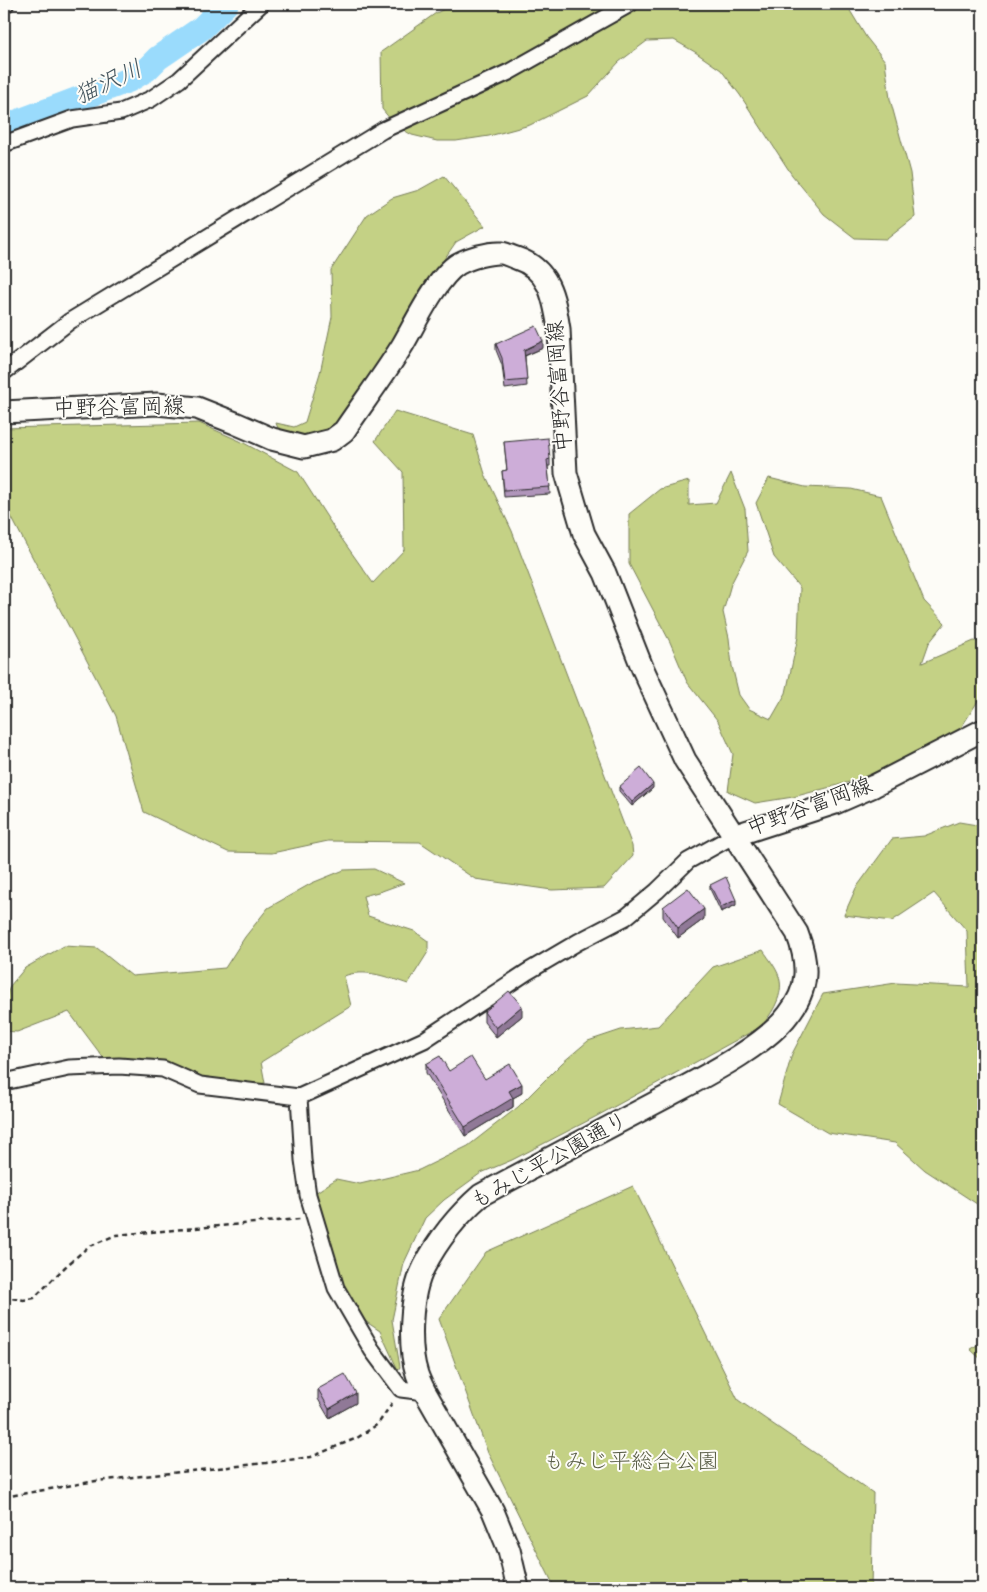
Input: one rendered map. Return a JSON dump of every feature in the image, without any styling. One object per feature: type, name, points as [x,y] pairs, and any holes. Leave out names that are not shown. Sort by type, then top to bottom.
[{"type":"main road","name":"中野谷富岡線","points":[[4,412],[157,404],[196,408],[272,439],[304,447],[332,440],[344,431],[401,347],[436,287],[456,265],[475,256],[502,253],[522,260],[536,269],[548,281],[556,309],[559,329],[566,473],[584,534],[605,573],[642,667],[685,760],[733,836],[835,803],[874,786],[983,730]]},
{"type":"main road","name":"もみじ平公園通り","points":[[518,1588],[509,1550],[493,1511],[425,1392],[417,1374],[413,1346],[414,1306],[417,1286],[423,1268],[445,1234],[463,1211],[481,1195],[697,1080],[770,1034],[789,1015],[802,992],[805,978],[806,964],[797,933],[733,836]]},
{"type":"street","points":[[4,144],[72,119],[121,112],[150,99],[179,80],[260,4]]},
{"type":"street","points":[[4,372],[70,322],[383,130],[509,72],[630,4]]},
{"type":"street","points":[[4,1082],[69,1068],[119,1066],[163,1069],[200,1086],[299,1097],[424,1040],[527,972],[626,917],[688,861],[733,836]]},
{"type":"street","points":[[299,1097],[303,1160],[308,1195],[336,1288],[372,1350],[401,1389],[425,1392]]},
{"type":"path","points":[[4,1295],[24,1300],[34,1298],[88,1247],[116,1235],[315,1218]]},
{"type":"path","points":[[4,1497],[96,1481],[311,1457],[356,1438],[378,1424],[401,1389]]},
{"type":"green space","points":[[455,4],[846,4],[866,37],[885,61],[890,99],[910,173],[915,217],[887,239],[855,238],[824,214],[792,175],[740,95],[721,70],[674,40],[647,41],[619,62],[588,96],[530,125],[489,136],[456,141],[437,141],[412,135],[395,125],[382,109],[381,52],[436,13]]},
{"type":"green space","points":[[444,176],[485,226],[456,242],[422,291],[377,367],[335,425],[322,435],[304,437],[279,431],[276,423],[294,427],[305,422],[320,373],[332,317],[331,270],[367,215],[392,198],[419,190]]},
{"type":"green space","points":[[395,411],[473,435],[485,474],[512,531],[632,846],[633,856],[604,888],[552,890],[475,879],[420,842],[328,841],[272,853],[228,852],[144,812],[116,716],[4,503],[4,428],[199,423],[240,441],[298,472],[334,528],[373,583],[404,550],[403,472],[375,441]]},
{"type":"green space","points":[[731,473],[745,509],[748,551],[731,584],[723,612],[739,695],[749,709],[771,719],[786,693],[798,637],[800,588],[774,557],[756,503],[769,478],[805,487],[851,489],[881,496],[924,601],[945,623],[929,643],[922,663],[974,641],[983,642],[983,693],[959,731],[948,739],[857,780],[793,797],[755,803],[728,791],[733,754],[718,721],[687,682],[670,642],[629,564],[629,514],[660,489],[689,481],[689,505],[716,503]]},
{"type":"green space","points":[[959,822],[983,826],[983,1204],[980,1206],[925,1170],[895,1143],[828,1133],[778,1104],[792,1054],[823,994],[896,983],[969,987],[967,931],[934,893],[892,921],[844,915],[856,888],[892,839],[924,836]]},
{"type":"green space","points":[[374,869],[404,883],[363,896],[368,916],[414,931],[428,941],[428,952],[408,984],[368,973],[344,976],[351,1006],[261,1062],[265,1083],[237,1086],[192,1077],[163,1061],[105,1060],[69,1012],[17,1032],[4,1031],[4,1004],[10,986],[25,968],[64,946],[97,948],[132,976],[225,968],[245,937],[268,908],[312,883],[344,870]]},
{"type":"green space","points":[[763,950],[778,973],[780,994],[768,1018],[760,1027],[597,1116],[512,1160],[481,1173],[444,1200],[425,1218],[404,1263],[392,1320],[400,1367],[398,1370],[380,1331],[359,1317],[340,1286],[312,1195],[336,1179],[360,1184],[419,1170],[468,1146],[518,1107],[562,1063],[588,1041],[621,1030],[658,1026],[713,967]]},
{"type":"green space","name":"もみじ平総合公園","points":[[633,1186],[738,1400],[873,1493],[871,1588],[555,1588],[488,1453],[439,1319],[486,1252]]},
{"type":"green space","points":[[983,1342],[983,1361],[970,1349]]},
{"type":"building","points":[[536,326],[543,341],[524,350],[527,380],[505,382],[502,358],[496,344]]},
{"type":"building","points":[[548,438],[550,459],[547,460],[550,487],[504,490],[502,471],[507,470],[504,442]]},
{"type":"building","points":[[641,768],[653,784],[632,802],[619,787]]},
{"type":"building","points":[[726,877],[736,900],[721,907],[710,885]]},
{"type":"building","points":[[688,888],[704,909],[678,928],[663,907]]},
{"type":"building","points":[[509,991],[522,1006],[496,1028],[484,1012]]},
{"type":"building","points":[[440,1056],[449,1071],[471,1057],[485,1079],[510,1064],[522,1084],[509,1091],[513,1098],[465,1127],[426,1064]]},
{"type":"building","points":[[345,1374],[356,1393],[329,1409],[318,1389]]},
{"type":"waterway","name":"猫沢川","points":[[4,127],[129,80],[202,28],[226,4]]}]
